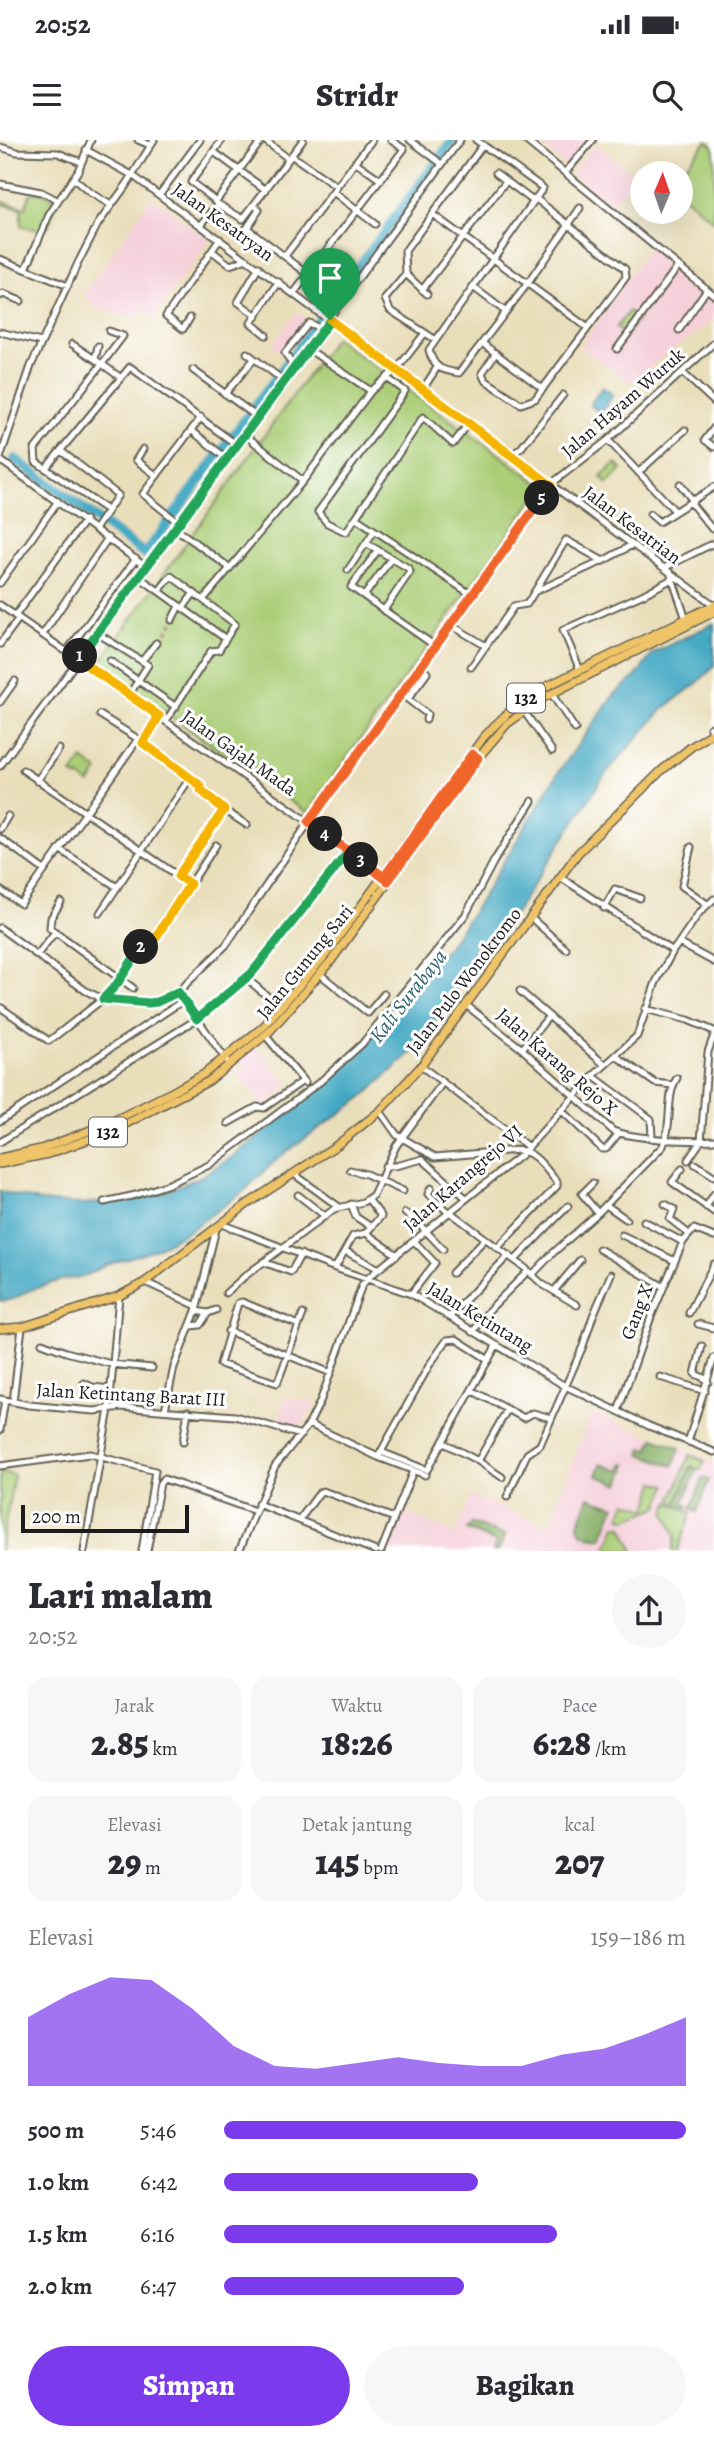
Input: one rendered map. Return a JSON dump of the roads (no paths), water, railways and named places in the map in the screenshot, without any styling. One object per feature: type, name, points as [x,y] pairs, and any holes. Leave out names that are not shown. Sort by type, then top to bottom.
[{"type":"main road","name":"Jalan Gunung Sari","points":[[475,756],[523,710],[714,605]]},
{"type":"main road","name":"Jalan Gunung Sari","points":[[227,1061],[265,1035],[320,974],[475,756],[491,729],[520,702],[580,670],[714,612]]},
{"type":"main road","name":"Jalan Pulo Wonokromo","points":[[0,1329],[22,1327],[119,1296],[145,1282],[246,1205],[337,1146],[380,1111],[421,1066],[578,853],[661,771],[712,733]]},
{"type":"main road","name":"Jalan Gunung Sari","points":[[0,1164],[114,1130],[209,1081],[281,1007],[386,879]]},
{"type":"main road","name":"Jalan Gunung Sari","points":[[0,1158],[42,1152]]},
{"type":"street","points":[[26,269],[57,200],[73,178],[91,140]]},
{"type":"street","points":[[138,140],[152,142],[94,230],[41,342],[0,459],[85,520],[99,524],[108,538],[146,567]]},
{"type":"street","points":[[159,195],[200,140]]},
{"type":"street","points":[[222,140],[191,184],[216,201],[263,140],[335,189],[375,224]]},
{"type":"street","points":[[201,225],[218,204],[243,219],[303,140]]},
{"type":"street","points":[[285,256],[372,140]]},
{"type":"street","points":[[294,293],[404,149],[391,140]]},
{"type":"street","points":[[410,140],[439,162]]},
{"type":"street","points":[[0,766],[224,457],[245,435],[291,364],[308,349],[317,327],[439,162],[460,140]]},
{"type":"street","points":[[476,140],[542,188],[429,350],[432,362],[442,370],[459,373],[527,284],[580,208]]},
{"type":"street","points":[[526,140],[714,295]]},
{"type":"street","points":[[565,173],[593,140]]},
{"type":"street","points":[[436,340],[390,310],[385,299],[405,274],[405,251],[483,145]]},
{"type":"street","points":[[0,148],[18,152],[48,151],[81,162]]},
{"type":"street","name":"Jalan Kesatryan","points":[[86,150],[132,175],[327,317]]},
{"type":"street","points":[[214,152],[266,190]]},
{"type":"street","points":[[355,162],[381,180]]},
{"type":"street","points":[[496,173],[569,224],[625,269],[626,278],[535,399],[521,404],[485,380],[482,373],[496,353]]},
{"type":"street","points":[[73,178],[89,192],[111,205]]},
{"type":"street","points":[[405,274],[424,292],[506,181]]},
{"type":"street","points":[[0,184],[41,192],[57,200]]},
{"type":"street","points":[[255,205],[260,210],[247,228],[308,274]]},
{"type":"street","points":[[432,214],[588,328]]},
{"type":"street","points":[[190,318],[183,329],[166,316],[220,239]]},
{"type":"street","points":[[212,251],[230,265],[247,259]]},
{"type":"street","points":[[0,259],[68,286]]},
{"type":"street","points":[[617,349],[678,266]]},
{"type":"street","points":[[257,316],[237,302],[258,267]]},
{"type":"street","points":[[266,335],[251,323],[279,282]]},
{"type":"street","points":[[474,287],[506,312]]},
{"type":"street","points":[[679,330],[707,289]]},
{"type":"street","points":[[0,296],[2,294],[21,301]]},
{"type":"street","name":"Jalan Kesatrian","points":[[327,317],[664,568],[671,576],[714,605]]},
{"type":"street","points":[[291,364],[285,353],[309,323],[317,327]]},
{"type":"street","points":[[107,510],[36,462],[35,449],[123,336],[109,331]]},
{"type":"street","points":[[0,332],[41,342]]},
{"type":"street","points":[[203,600],[303,481],[371,391],[397,369],[425,333]]},
{"type":"street","points":[[482,343],[542,388]]},
{"type":"street","name":"Jalan Hayam Wuruk","points":[[178,992],[226,945],[309,822],[551,485],[608,440],[714,343]]},
{"type":"street","points":[[72,344],[121,378]]},
{"type":"street","points":[[95,359],[98,346]]},
{"type":"street","points":[[308,349],[371,391]]},
{"type":"street","points":[[247,353],[281,380]]},
{"type":"street","points":[[225,394],[254,359]]},
{"type":"street","points":[[423,389],[438,366]]},
{"type":"street","points":[[46,468],[130,367],[235,443]]},
{"type":"street","points":[[193,370],[255,416]]},
{"type":"street","points":[[682,373],[714,402]]},
{"type":"street","points":[[387,378],[405,391],[318,512],[327,523],[346,532],[423,417],[453,444],[469,423]]},
{"type":"street","points":[[707,396],[714,389]]},
{"type":"street","points":[[512,455],[521,448],[563,395]]},
{"type":"street","points":[[201,417],[143,494],[230,568]]},
{"type":"street","points":[[714,428],[705,440],[714,447]]},
{"type":"street","points":[[191,430],[224,457]]},
{"type":"street","points":[[639,472],[685,430]]},
{"type":"street","points":[[245,435],[303,481]]},
{"type":"street","points":[[608,440],[675,511]]},
{"type":"street","points":[[143,449],[136,460],[157,476]]},
{"type":"street","points":[[61,451],[118,495],[99,524]]},
{"type":"street","points":[[680,484],[712,529]]},
{"type":"street","points":[[650,514],[659,522],[714,488]]},
{"type":"street","points":[[0,583],[58,501]]},
{"type":"street","points":[[356,518],[472,595]]},
{"type":"street","points":[[0,644],[85,520]]},
{"type":"street","points":[[348,570],[374,531]]},
{"type":"street","points":[[43,634],[108,538]]},
{"type":"street","points":[[471,667],[514,606],[527,604],[566,540],[603,561]]},
{"type":"street","points":[[366,543],[410,572],[384,610]]},
{"type":"street","points":[[664,568],[714,543]]},
{"type":"street","points":[[534,592],[632,545]]},
{"type":"street","points":[[378,550],[351,587],[435,646]]},
{"type":"street","points":[[67,651],[136,559]]},
{"type":"street","points":[[364,596],[391,559]]},
{"type":"street","points":[[159,592],[171,576],[235,624],[219,650],[211,651],[166,721]]},
{"type":"street","points":[[580,670],[563,630],[645,594],[671,576],[686,619]]},
{"type":"street","points":[[139,577],[226,639]]},
{"type":"street","points":[[172,620],[194,593]]},
{"type":"street","name":"Jalan Gajah Mada","points":[[0,605],[386,879]]},
{"type":"street","points":[[451,625],[486,646]]},
{"type":"street","points":[[97,633],[148,665],[129,695]]},
{"type":"street","points":[[142,661],[156,643]]},
{"type":"street","points":[[110,661],[176,707]]},
{"type":"street","points":[[408,699],[427,673],[421,666]]},
{"type":"street","points":[[0,702],[15,681]]},
{"type":"street","points":[[401,694],[427,714],[426,720]]},
{"type":"street","points":[[551,694],[575,729]]},
{"type":"street","points":[[523,710],[552,751]]},
{"type":"street","points":[[100,715],[141,741],[190,778],[224,810],[247,825]]},
{"type":"street","points":[[0,890],[21,904],[159,716]]},
{"type":"street","name":"Jalan Pulo Wonokromo","points":[[712,733],[710,728],[714,726]]},
{"type":"street","points":[[37,781],[59,749]]},
{"type":"street","points":[[23,770],[190,884]]},
{"type":"street","points":[[100,913],[190,778]]},
{"type":"street","points":[[104,1202],[169,1184],[209,1165],[321,1081],[362,1044],[466,914],[532,802]]},
{"type":"street","points":[[178,876],[224,810]]},
{"type":"street","points":[[0,829],[8,816]]},
{"type":"street","points":[[0,838],[44,870]]},
{"type":"street","points":[[0,1007],[49,1041],[103,999],[121,979],[143,945],[152,943],[216,845]]},
{"type":"street","points":[[691,847],[682,887],[707,904]]},
{"type":"street","points":[[59,849],[117,887]]},
{"type":"street","points":[[0,1142],[197,1019],[246,978],[283,936],[349,851]]},
{"type":"street","points":[[560,877],[669,949]]},
{"type":"street","points":[[604,908],[614,890],[640,898]]},
{"type":"street","name":"Jalan Karangrejo VI","points":[[367,1279],[526,1148],[593,1076],[636,1036],[669,949],[679,943],[707,904],[714,899]]},
{"type":"street","points":[[61,902],[51,918],[50,928],[133,988]]},
{"type":"street","points":[[531,918],[566,949]]},
{"type":"street","points":[[0,928],[86,991],[103,999],[149,1003],[178,992],[227,1061]]},
{"type":"street","points":[[37,956],[55,932]]},
{"type":"street","points":[[679,943],[714,962]]},
{"type":"street","points":[[320,974],[368,1013],[384,994]]},
{"type":"street","points":[[246,978],[281,1007]]},
{"type":"street","points":[[520,991],[604,1065]]},
{"type":"street","points":[[0,1121],[184,1000]]},
{"type":"street","name":"Jalan Karang Rejo X","points":[[466,1006],[522,1049],[608,1128],[619,1133],[652,1137],[714,1140]]},
{"type":"street","points":[[645,1009],[688,1020],[714,1033],[701,1141],[688,1160]]},
{"type":"street","points":[[522,1049],[549,1016]]},
{"type":"street","points":[[265,1035],[309,1088]]},
{"type":"street","points":[[616,1056],[659,1084],[673,1085]]},
{"type":"street","points":[[421,1066],[526,1148],[557,1182],[557,1186],[498,1247]]},
{"type":"street","points":[[593,1076],[651,1119],[652,1137]]},
{"type":"street","points":[[473,1332],[489,1310],[607,1205],[663,1146],[673,1085],[677,1078]]},
{"type":"street","points":[[228,1123],[257,1107],[264,1108],[303,1081]]},
{"type":"street","points":[[226,1293],[325,1216],[373,1195],[385,1166],[402,1137],[443,1082]]},
{"type":"street","points":[[561,1110],[602,1149],[606,1149],[619,1133]]},
{"type":"street","points":[[380,1111],[394,1131],[435,1157]]},
{"type":"street","points":[[385,1166],[435,1157],[526,1148]]},
{"type":"street","points":[[422,1159],[466,1198]]},
{"type":"street","points":[[695,1164],[714,1176]]},
{"type":"street","points":[[682,1169],[672,1182],[714,1212]]},
{"type":"street","points":[[350,1170],[366,1174],[403,1191]]},
{"type":"street","points":[[294,1174],[340,1208]]},
{"type":"street","points":[[593,1182],[582,1194],[598,1213]]},
{"type":"street","points":[[431,1188],[428,1194],[449,1213],[577,1305]]},
{"type":"street","points":[[706,1207],[714,1194]]},
{"type":"street","points":[[298,1195],[325,1216]]},
{"type":"street","points":[[335,1268],[353,1236],[366,1233],[381,1216],[368,1199]]},
{"type":"street","points":[[351,1204],[356,1217],[371,1227]]},
{"type":"street","points":[[665,1204],[674,1209],[670,1218],[689,1234]]},
{"type":"street","points":[[607,1205],[625,1219]]},
{"type":"street","points":[[515,1260],[569,1206]]},
{"type":"street","points":[[405,1213],[443,1249]]},
{"type":"street","points":[[644,1221],[683,1242]]},
{"type":"street","points":[[165,1410],[174,1367],[191,1326],[219,1226]]},
{"type":"street","name":"Jalan Ketintang","points":[[219,1226],[411,1294],[565,1385],[714,1452]]},
{"type":"street","name":"Gang X","points":[[618,1411],[683,1242],[694,1228],[714,1237]]},
{"type":"street","points":[[366,1233],[397,1255]]},
{"type":"street","points":[[622,1235],[675,1261]]},
{"type":"street","points":[[452,1273],[485,1239]]},
{"type":"street","points":[[411,1294],[435,1263],[415,1241]]},
{"type":"street","points":[[599,1249],[664,1287]]},
{"type":"street","points":[[345,1251],[379,1269]]},
{"type":"street","points":[[263,1262],[291,1272],[301,1254]]},
{"type":"street","points":[[449,1317],[509,1255]]},
{"type":"street","points":[[554,1291],[580,1260]]},
{"type":"street","points":[[689,1313],[714,1264]]},
{"type":"street","points":[[507,1497],[527,1454],[540,1445],[611,1274]]},
{"type":"street","points":[[239,1551],[275,1466],[309,1424],[320,1402],[359,1291],[367,1279]]},
{"type":"street","points":[[145,1282],[196,1309],[208,1312],[216,1310]]},
{"type":"street","points":[[84,1551],[109,1409],[119,1296]]},
{"type":"street","points":[[299,1325],[242,1302],[236,1305],[220,1357],[222,1366],[277,1383],[288,1355],[299,1325],[303,1314]]},
{"type":"street","points":[[191,1326],[200,1325],[208,1312]]},
{"type":"street","points":[[698,1324],[714,1328]]},
{"type":"street","points":[[13,1402],[22,1327]]},
{"type":"street","points":[[228,1331],[331,1373]]},
{"type":"street","points":[[379,1454],[430,1364],[449,1338],[456,1339],[489,1360]]},
{"type":"street","points":[[42,1343],[113,1365],[152,1368]]},
{"type":"street","points":[[379,1454],[427,1470],[496,1346]]},
{"type":"street","points":[[702,1346],[695,1374],[708,1382]]},
{"type":"street","points":[[688,1442],[714,1358]]},
{"type":"street","points":[[660,1377],[705,1391]]},
{"type":"street","points":[[84,1383],[111,1390]]},
{"type":"street","points":[[473,1391],[524,1418],[533,1413],[551,1418]]},
{"type":"street","points":[[0,1430],[3,1400]]},
{"type":"street","name":"Jalan Ketintang Barat III","points":[[3,1400],[82,1410],[121,1407],[235,1416],[301,1435]]},
{"type":"street","points":[[478,1461],[507,1410]]},
{"type":"street","points":[[183,1442],[188,1411]]},
{"type":"street","points":[[309,1424],[425,1475]]},
{"type":"street","points":[[444,1443],[478,1461],[502,1478]]},
{"type":"street","points":[[0,1466],[80,1454],[101,1456],[155,1471],[145,1551]]},
{"type":"street","points":[[258,1504],[379,1551],[413,1471]]},
{"type":"street","points":[[145,1551],[161,1480],[168,1479],[255,1511]]},
{"type":"street","points":[[300,1519],[323,1491],[394,1518]]},
{"type":"water","points":[[602,387],[613,395],[601,413],[590,405]]},
{"type":"water","name":"Kali Surabaya","points":[[714,623],[714,667],[663,709],[606,773],[501,935],[487,948],[411,1053],[363,1097],[278,1158],[243,1192],[189,1231],[155,1249],[107,1265],[85,1276],[61,1280],[28,1291],[14,1299],[0,1301],[0,1191],[39,1201],[80,1204],[127,1201],[160,1194],[200,1177],[232,1157],[322,1087],[392,1018],[451,943],[560,770],[613,696],[636,676],[653,653]]},
{"type":"waterway","points":[[15,459],[145,554],[453,140]]},
{"type":"tunnel","points":[[156,643],[172,620]]}]
